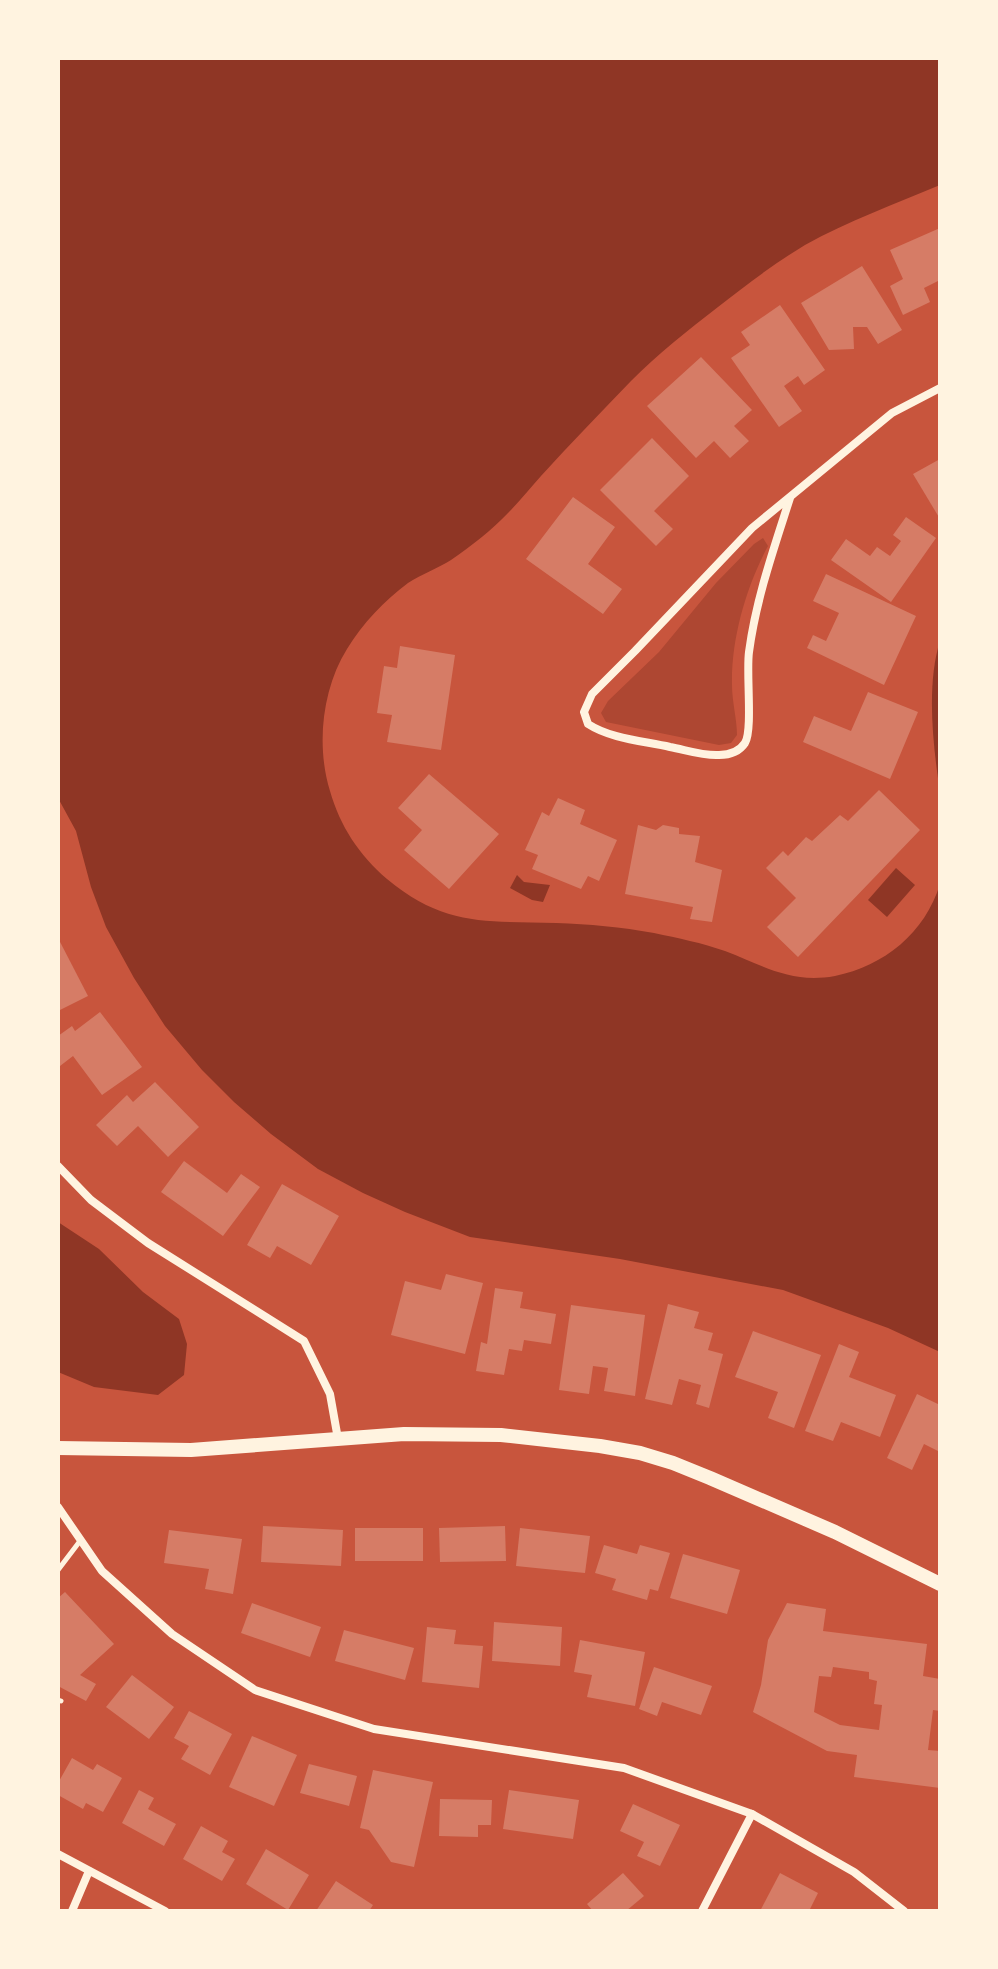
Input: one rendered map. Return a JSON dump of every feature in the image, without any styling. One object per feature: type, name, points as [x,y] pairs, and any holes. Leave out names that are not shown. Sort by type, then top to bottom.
[{"type":"street","points":[[790,498],[761,596],[748,654],[749,724],[748,738],[743,747],[727,755],[706,755],[606,733],[588,724],[584,712],[592,694],[752,528],[892,413],[940,388]]},
{"type":"street","points":[[58,1166],[91,1200],[148,1243],[304,1341],[330,1394],[338,1439]]},
{"type":"street","points":[[58,1448],[191,1450],[404,1434],[501,1435],[640,1453],[710,1478],[884,1555],[940,1584]]},
{"type":"street","points":[[58,1507],[102,1571],[172,1634],[255,1690],[374,1729],[624,1768],[752,1814],[854,1872],[904,1911]]},
{"type":"street","points":[[702,1911],[752,1814]]},
{"type":"street","points":[[58,1854],[165,1911]]},
{"type":"street","points":[[72,1911],[89,1871]]},
{"type":"lane","points":[[58,1570],[81,1541]]},
{"type":"shaded area","points":[[58,58],[940,58],[940,185],[855,220],[805,245],[739,291],[684,333],[631,381],[495,526],[451,560],[408,583],[383,605],[347,649],[332,682],[324,718],[323,755],[339,816],[359,850],[377,870],[408,895],[428,906],[467,918],[642,931],[716,948],[791,976],[819,978],[853,971],[900,945],[924,918],[940,884],[940,1352],[888,1328],[783,1290],[620,1259],[470,1237],[405,1212],[318,1169],[271,1134],[202,1070],[165,1026],[106,927],[76,831],[58,798]]},
{"type":"shaded area","points":[[763,538],[768,546],[747,596],[734,650],[732,691],[737,735],[731,743],[719,745],[606,722],[601,713],[608,701],[659,652],[716,583]]},
{"type":"shaded area","points":[[940,641],[940,792],[932,696]]},
{"type":"shaded area","points":[[896,868],[915,885],[887,917],[868,900]]},
{"type":"shaded area","points":[[517,875],[524,882],[550,885],[543,902],[532,900],[510,888]]},
{"type":"shaded area","points":[[58,1222],[99,1249],[143,1292],[179,1319],[187,1344],[184,1375],[158,1395],[94,1387],[58,1372]]},
{"type":"building","points":[[940,228],[940,280],[924,288],[930,302],[903,315],[890,286],[903,279],[890,250]]},
{"type":"building","points":[[862,266],[902,330],[878,344],[867,327],[853,327],[854,349],[829,350],[801,303]]},
{"type":"building","points":[[780,305],[825,370],[804,385],[798,376],[784,386],[802,411],[779,427],[731,358],[750,345],[741,332]]},
{"type":"building","points":[[701,357],[752,410],[734,426],[749,441],[730,458],[714,441],[696,458],[647,406]]},
{"type":"building","points":[[652,438],[689,476],[654,511],[673,529],[656,546],[600,490]]},
{"type":"building","points":[[940,459],[940,519],[913,474]]},
{"type":"building","points":[[573,497],[615,527],[588,564],[622,589],[603,614],[526,559]]},
{"type":"building","points":[[906,517],[936,538],[891,602],[831,560],[846,539],[870,556],[877,547],[890,556],[901,541],[893,535]]},
{"type":"building","points":[[826,574],[916,616],[884,685],[807,648],[813,635],[826,641],[839,613],[813,601]]},
{"type":"building","points":[[400,646],[455,655],[441,750],[387,742],[392,715],[377,713],[384,666],[397,668]]},
{"type":"building","points":[[868,692],[918,712],[890,779],[803,742],[814,716],[851,731]]},
{"type":"building","points":[[429,774],[499,834],[449,889],[404,850],[422,830],[398,808]]},
{"type":"building","points":[[879,790],[920,830],[798,957],[767,927],[796,898],[766,868],[783,851],[788,856],[806,837],[812,841],[840,815],[848,821]]},
{"type":"building","points":[[558,798],[585,810],[580,824],[617,840],[599,881],[588,876],[581,889],[532,869],[538,855],[525,850],[542,812],[549,816]]},
{"type":"building","points":[[638,825],[656,830],[663,825],[679,828],[679,834],[700,836],[695,862],[722,870],[712,922],[690,919],[693,907],[625,894]]},
{"type":"building","points":[[58,938],[88,996],[58,1011]]},
{"type":"building","points":[[100,1012],[142,1067],[102,1095],[73,1056],[60,1066],[58,1063],[58,1036],[72,1026],[75,1031]]},
{"type":"building","points":[[155,1082],[199,1127],[168,1157],[138,1126],[117,1146],[96,1125],[127,1095],[133,1102]]},
{"type":"building","points":[[184,1161],[227,1193],[241,1174],[260,1187],[223,1236],[161,1192]]},
{"type":"building","points":[[282,1184],[339,1216],[311,1265],[277,1246],[270,1258],[247,1245]]},
{"type":"building","points":[[446,1274],[483,1283],[465,1354],[391,1335],[405,1281],[441,1290]]},
{"type":"building","points":[[495,1288],[523,1292],[520,1308],[556,1314],[551,1344],[524,1340],[522,1351],[509,1349],[504,1375],[476,1371],[481,1342],[487,1344]]},
{"type":"building","points":[[668,1304],[699,1312],[694,1328],[713,1333],[708,1350],[723,1354],[709,1408],[696,1404],[701,1385],[679,1379],[672,1405],[645,1399]]},
{"type":"building","points":[[571,1305],[645,1315],[635,1396],[604,1391],[608,1368],[593,1366],[589,1394],[559,1390]]},
{"type":"building","points":[[753,1331],[821,1355],[794,1428],[768,1418],[778,1392],[735,1377]]},
{"type":"building","points":[[839,1344],[859,1352],[849,1377],[896,1395],[880,1437],[841,1422],[833,1441],[805,1431]]},
{"type":"building","points":[[917,1394],[940,1405],[940,1452],[924,1444],[912,1470],[887,1458]]},
{"type":"building","points":[[263,1526],[343,1530],[341,1566],[261,1562]]},
{"type":"building","points":[[505,1526],[506,1561],[440,1562],[439,1528]]},
{"type":"building","points":[[355,1528],[423,1528],[423,1561],[355,1561]]},
{"type":"building","points":[[520,1528],[590,1536],[585,1573],[516,1566]]},
{"type":"building","points":[[169,1530],[242,1539],[233,1594],[205,1589],[209,1569],[164,1563]]},
{"type":"building","points":[[604,1545],[637,1554],[640,1545],[670,1553],[658,1591],[650,1589],[647,1600],[612,1590],[616,1579],[595,1573]]},
{"type":"building","points":[[683,1554],[740,1570],[727,1614],[670,1598]]},
{"type":"building","points":[[65,1592],[114,1644],[80,1675],[96,1684],[86,1701],[58,1686],[58,1598]]},
{"type":"building","points":[[252,1603],[321,1627],[310,1657],[241,1633]]},
{"type":"building","points":[[787,1603],[826,1609],[823,1631],[927,1644],[923,1676],[940,1679],[940,1711],[933,1710],[928,1750],[940,1751],[940,1788],[854,1777],[857,1755],[827,1751],[753,1712],[768,1640]],"holes":[[[833,1667],[869,1672],[869,1679],[877,1681],[874,1704],[882,1705],[879,1730],[840,1725],[814,1712],[819,1676],[831,1677]]]},
{"type":"building","points":[[494,1622],[562,1627],[560,1666],[492,1661]]},
{"type":"building","points":[[427,1627],[456,1630],[454,1644],[483,1646],[479,1688],[422,1682]]},
{"type":"building","points":[[344,1630],[414,1648],[405,1680],[335,1661]]},
{"type":"building","points":[[580,1640],[645,1652],[635,1706],[587,1697],[592,1675],[574,1672]]},
{"type":"building","points":[[654,1667],[712,1686],[701,1715],[662,1702],[657,1716],[639,1709]]},
{"type":"building","points":[[132,1675],[174,1707],[149,1739],[106,1707]]},
{"type":"building","points":[[189,1711],[232,1734],[210,1775],[181,1759],[189,1746],[174,1738]]},
{"type":"building","points":[[252,1736],[297,1755],[274,1806],[229,1787]]},
{"type":"building","points":[[72,1758],[93,1770],[97,1764],[122,1778],[103,1812],[86,1803],[83,1809],[58,1795],[58,1783]]},
{"type":"building","points":[[309,1764],[357,1776],[349,1806],[300,1793]]},
{"type":"building","points":[[373,1770],[433,1782],[414,1867],[391,1862],[369,1830],[360,1828]]},
{"type":"building","points":[[139,1790],[154,1798],[148,1809],[176,1824],[164,1846],[122,1823]]},
{"type":"building","points":[[509,1790],[579,1800],[573,1839],[503,1829]]},
{"type":"building","points":[[440,1799],[492,1800],[491,1825],[478,1825],[478,1837],[439,1836]]},
{"type":"building","points":[[633,1804],[680,1825],[660,1866],[637,1856],[644,1842],[620,1831]]},
{"type":"building","points":[[201,1826],[228,1841],[222,1852],[235,1859],[222,1881],[183,1859]]},
{"type":"building","points":[[266,1849],[309,1875],[288,1910],[246,1884]]},
{"type":"building","points":[[623,1873],[644,1896],[626,1911],[593,1911],[587,1904]]},
{"type":"building","points":[[780,1873],[818,1893],[809,1911],[760,1911]]},
{"type":"building","points":[[336,1881],[373,1905],[369,1911],[316,1911]]}]
